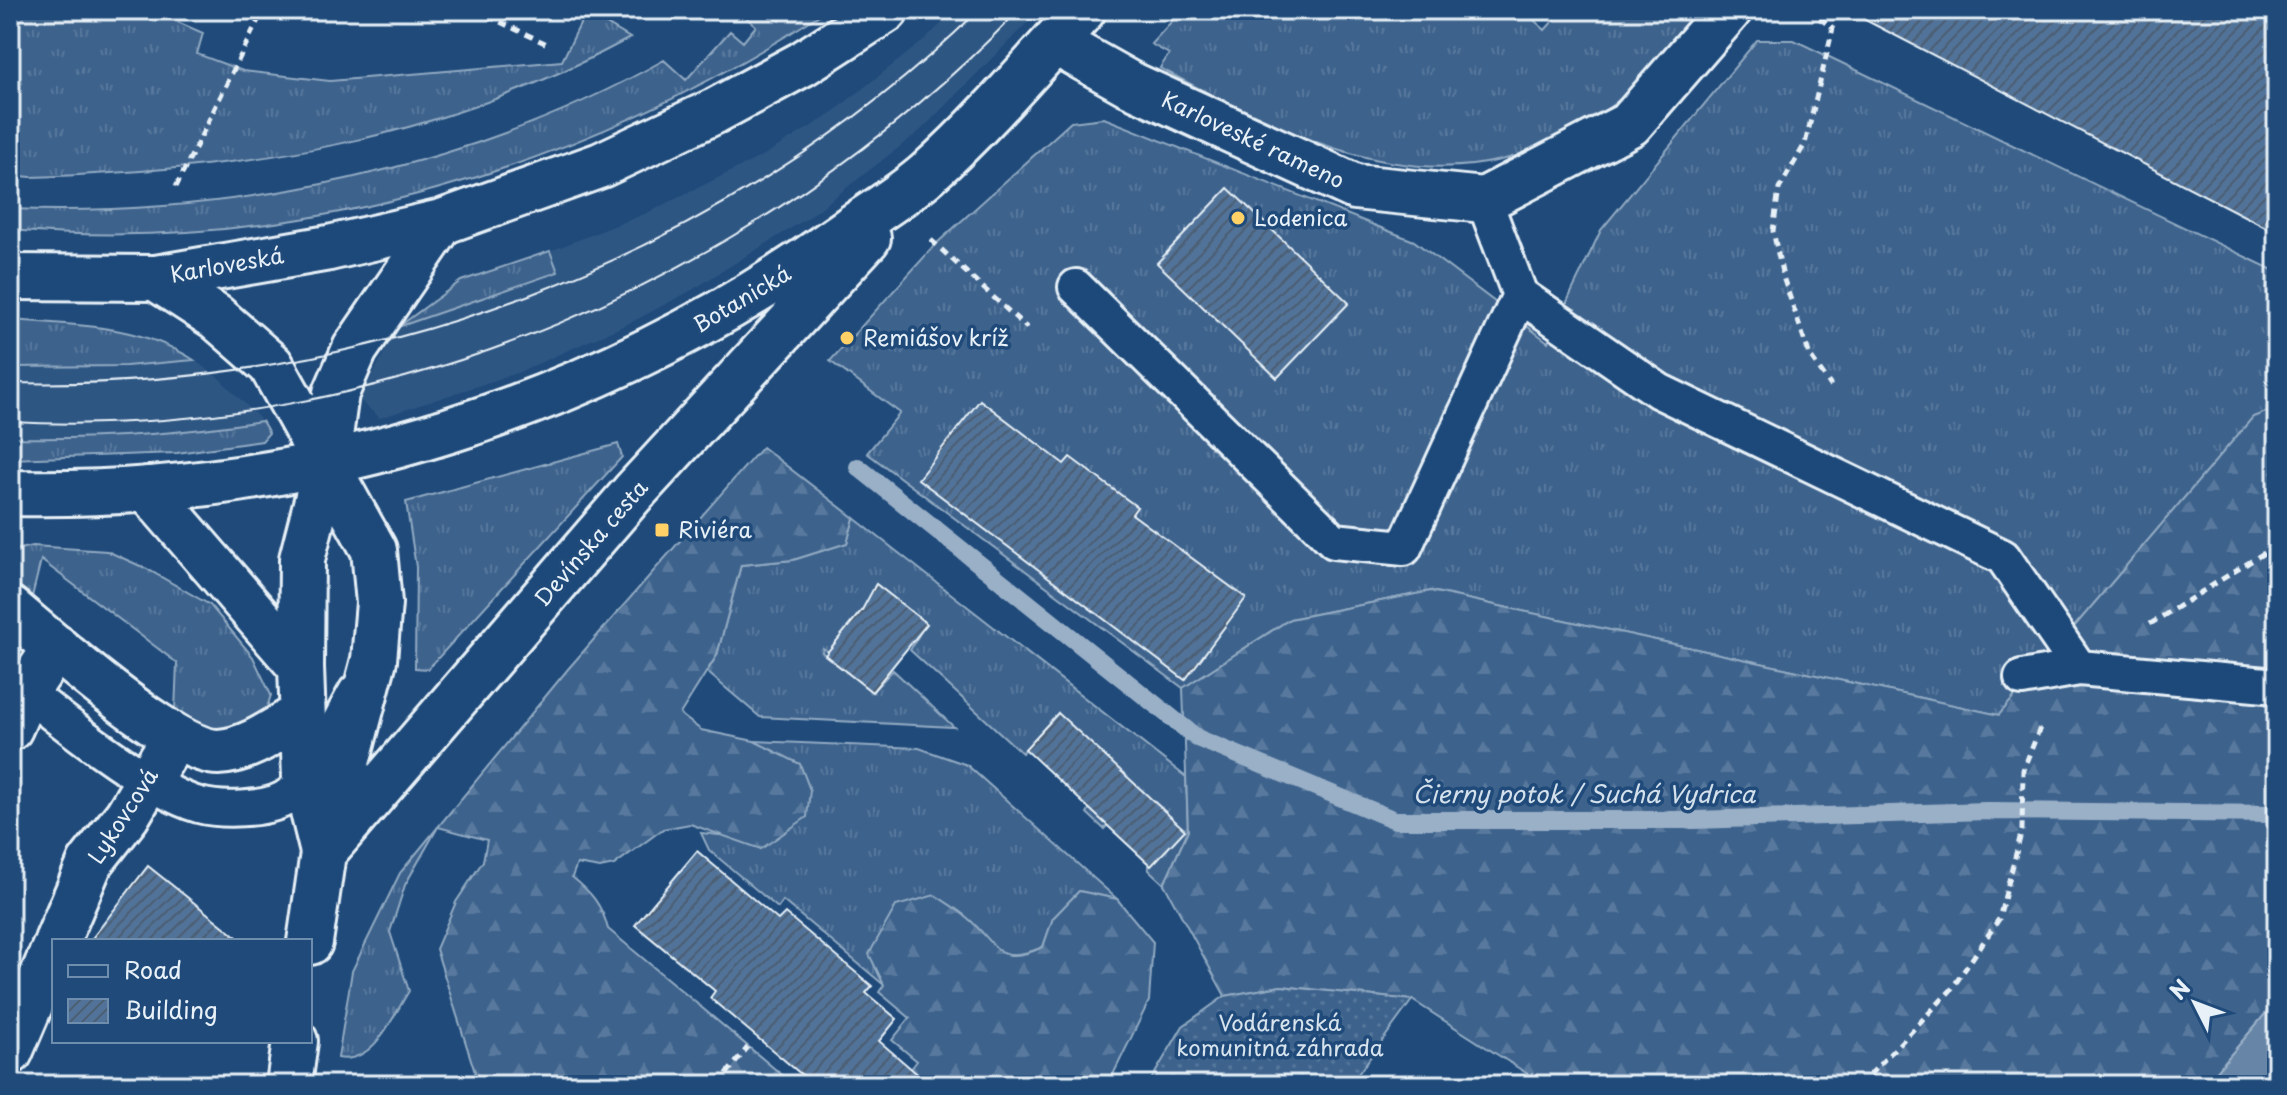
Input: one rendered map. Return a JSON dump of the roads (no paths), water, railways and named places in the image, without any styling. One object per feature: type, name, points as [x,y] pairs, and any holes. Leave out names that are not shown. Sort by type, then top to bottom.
[{"type":"street","points":[[323,853],[305,779],[301,667],[302,559],[326,465],[336,393],[355,349],[442,222],[601,165],[687,124],[802,64],[886,10]]},
{"type":"street","name":"Botanická","points":[[326,465],[450,431],[593,378],[719,316],[816,254],[926,174],[1083,10]]},
{"type":"street","points":[[1484,200],[1630,124],[1729,10]]},
{"type":"street","name":"Karloveské rameno","points":[[1055,42],[1128,83],[1355,187],[1484,200]]},
{"type":"street","name":"Devínska cesta","points":[[323,853],[633,493],[926,174]]},
{"type":"street","name":"Karloveská","points":[[10,277],[156,278],[329,248],[442,222]]},
{"type":"street","points":[[156,278],[216,317],[271,365],[374,550],[379,603],[374,660],[323,853],[310,939]]},
{"type":"street","points":[[13,497],[147,489],[326,465]]},
{"type":"street","points":[[147,489],[301,667]]},
{"type":"street","points":[[10,609],[174,738],[215,752],[238,748],[265,737],[302,714]]},
{"type":"street","points":[[15,700],[56,647]]},
{"type":"street","name":"Lykovcová","points":[[58,939],[90,863],[127,816],[174,738]]},
{"type":"street","points":[[10,1052],[52,954]]},
{"type":"street","points":[[289,1085],[295,1043]]},
{"type":"lane","points":[[1484,200],[1520,295],[1659,391],[2003,557],[2079,668]]},
{"type":"lane","points":[[1076,287],[1334,541],[1404,548],[1520,295]]},
{"type":"lane","points":[[15,700],[147,780],[202,806],[253,806],[283,800],[305,779],[374,660]]},
{"type":"lane","points":[[2022,678],[2079,668],[2277,686]]},
{"type":"waterway","name":"Čierny potok / Suchá Vydrica","points":[[858,467],[1197,738],[1395,820],[1695,820],[1987,811],[2277,814]]},
{"type":"tram line","points":[[10,383],[144,380],[276,364],[406,335],[532,294],[654,241],[769,175],[878,98],[979,10]]},
{"type":"tram line","points":[[10,422],[150,421],[290,404],[426,371],[558,324],[685,263],[805,190],[917,105],[1019,10]]},
{"type":"place","name":"Lodenica","points":[[1238,218]]},
{"type":"place","name":"Remiášov kríž","points":[[847,338]]},
{"type":"place","name":"Riviéra","points":[[662,530]]},
{"type":"park label","name":"Vodárenská komunitná záhrada","points":[[1280,1036]]}]
